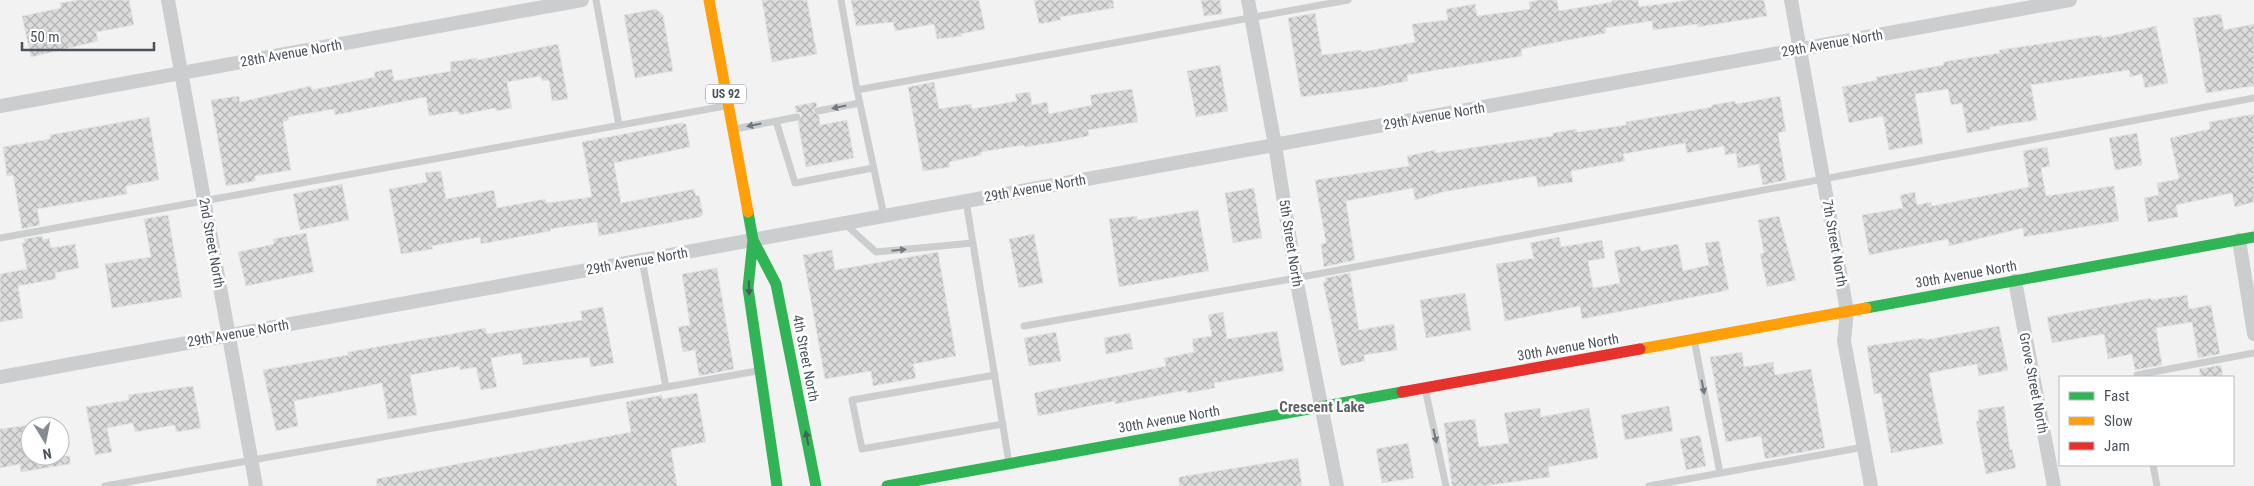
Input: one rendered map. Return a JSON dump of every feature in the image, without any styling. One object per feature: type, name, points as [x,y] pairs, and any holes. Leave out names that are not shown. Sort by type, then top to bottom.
[{"type":"street","name":"2nd Street North","points":[[168,0],[256,486]]},
{"type":"street","name":"28th Avenue North","points":[[0,106],[582,0]]},
{"type":"street","name":"4th Street North","points":[[709,0],[753,240],[748,288],[778,486]]},
{"type":"street","name":"5th Street North","points":[[1248,0],[1275,145],[1296,278],[1338,486]]},
{"type":"street","name":"7th Street North","points":[[1791,0],[1847,311],[1844,341],[1871,486]]},
{"type":"street","name":"29th Avenue North","points":[[0,376],[2070,0]]},
{"type":"street","name":"30th Avenue North","points":[[887,486],[911,484],[1009,464],[2254,237]]},
{"type":"street","name":"4th Street North","points":[[753,240],[776,284],[816,486]]},
{"type":"street","points":[[2239,240],[2254,334]]},
{"type":"street","name":"Grove Street North","points":[[2015,281],[2054,486]]},
{"type":"lane","points":[[596,0],[619,125]]},
{"type":"lane","points":[[841,0],[857,90],[884,216]]},
{"type":"lane","points":[[857,90],[1348,0]]},
{"type":"lane","points":[[1024,326],[1296,278],[2254,98]]},
{"type":"lane","points":[[818,111],[860,103]]},
{"type":"lane","points":[[0,238],[728,106]]},
{"type":"lane","points":[[732,129],[797,118]]},
{"type":"lane","points":[[776,121],[795,183],[874,168]]},
{"type":"lane","points":[[966,201],[1009,464]]},
{"type":"lane","points":[[844,223],[876,252],[973,243]]},
{"type":"lane","points":[[642,260],[666,387]]},
{"type":"lane","points":[[1694,339],[1720,473]]},
{"type":"lane","points":[[2138,376],[2254,352]]},
{"type":"lane","points":[[105,486],[760,371]]},
{"type":"lane","points":[[995,375],[852,400],[862,449],[1003,424]]},
{"type":"lane","points":[[1424,388],[1446,486]]},
{"type":"lane","points":[[1649,486],[1864,447]]},
{"type":"lane","points":[[2153,466],[2157,486]]},
{"type":"building","points":[[79,0],[129,0],[134,25],[96,32],[98,41],[31,57],[22,16],[61,8],[60,3]]},
{"type":"building","points":[[762,0],[807,0],[817,54],[772,62]]},
{"type":"building","points":[[851,0],[979,0],[985,29],[961,34],[962,36],[937,39],[934,24],[895,31],[893,22],[856,26]]},
{"type":"building","points":[[1034,0],[1113,0],[1114,8],[1060,17],[1061,20],[1039,24]]},
{"type":"building","points":[[1201,0],[1220,0],[1222,14],[1204,16]]},
{"type":"building","points":[[1557,0],[1559,11],[1612,2],[1612,0],[1638,0],[1639,7],[1689,0],[1764,0],[1767,16],[1698,27],[1697,24],[1653,30],[1652,21],[1605,28],[1606,33],[1521,49],[1522,56],[1407,75],[1408,81],[1377,87],[1301,97],[1288,18],[1315,13],[1322,55],[1361,50],[1362,52],[1415,42],[1412,24],[1448,20],[1446,9],[1475,4],[1477,16],[1530,9],[1529,2]]},
{"type":"building","points":[[656,9],[663,15],[673,71],[635,78],[624,15]]},
{"type":"building","points":[[2221,14],[2224,30],[2254,24],[2254,86],[2206,93],[2193,18]]},
{"type":"building","points":[[2156,26],[2168,83],[2145,88],[2142,74],[2130,77],[2129,70],[2031,85],[2037,120],[1990,127],[1990,129],[1967,133],[1962,103],[1951,105],[1948,89],[1915,94],[1923,144],[1889,150],[1883,116],[1849,123],[1842,87],[1877,80],[1876,77],[1944,65],[1943,62],[2000,53],[1999,50],[2101,35],[2102,38]]},
{"type":"building","points":[[558,44],[568,99],[552,101],[549,80],[542,81],[541,76],[507,82],[512,108],[496,111],[496,108],[459,115],[458,111],[429,116],[426,97],[335,115],[334,109],[288,117],[289,120],[283,122],[291,170],[255,176],[255,181],[226,186],[211,100],[239,96],[240,102],[311,86],[312,90],[375,77],[374,72],[392,69],[394,81],[451,71],[450,62],[477,58],[477,60]]},
{"type":"building","points":[[1220,65],[1228,111],[1196,117],[1187,71]]},
{"type":"building","points":[[934,82],[939,109],[971,104],[972,109],[1017,101],[1015,94],[1030,92],[1032,105],[1047,102],[1049,114],[1092,105],[1090,95],[1132,89],[1138,122],[1088,130],[1089,136],[1064,141],[981,152],[981,155],[949,162],[950,167],[923,171],[908,87]]},
{"type":"building","points":[[1780,96],[1786,131],[1778,133],[1786,180],[1763,185],[1759,164],[1738,168],[1736,153],[1725,155],[1724,146],[1687,153],[1685,143],[1623,154],[1625,161],[1571,171],[1573,182],[1538,187],[1536,176],[1443,192],[1415,200],[1413,188],[1346,201],[1355,260],[1324,267],[1321,244],[1326,243],[1315,180],[1409,166],[1407,156],[1435,150],[1435,153],[1553,136],[1553,133],[1576,129],[1577,132],[1626,125],[1626,122],[1712,107],[1712,105],[1735,101],[1736,104]]},
{"type":"building","points":[[816,102],[817,106],[813,112],[819,116],[820,125],[847,120],[854,158],[806,167],[798,122],[802,116],[801,113],[796,112],[795,106]]},
{"type":"building","points":[[2254,114],[2254,202],[2235,207],[2232,193],[2176,205],[2178,217],[2148,222],[2144,198],[2159,195],[2157,183],[2179,179],[2170,138],[2210,129],[2209,122]]},
{"type":"building","points":[[149,117],[159,180],[126,186],[127,194],[37,209],[40,225],[22,229],[13,175],[7,176],[3,147],[50,139],[50,135]]},
{"type":"building","points":[[681,123],[686,124],[690,147],[614,163],[621,203],[694,189],[696,196],[699,195],[703,214],[700,217],[599,236],[597,222],[550,229],[551,231],[481,244],[480,237],[432,246],[433,249],[401,254],[389,189],[427,182],[425,173],[441,171],[446,199],[494,190],[497,208],[545,199],[546,203],[592,197],[582,142]]},
{"type":"building","points":[[2137,133],[2142,165],[2115,170],[2109,138]]},
{"type":"building","points":[[2047,147],[2050,166],[2041,168],[2046,196],[2114,186],[2119,221],[2024,237],[2023,228],[1949,246],[1948,239],[1869,255],[1862,215],[1903,208],[1900,195],[1915,192],[1917,205],[1931,202],[1932,206],[2029,187],[2023,151]]},
{"type":"building","points":[[342,184],[349,220],[300,230],[293,194]]},
{"type":"building","points":[[1254,188],[1262,238],[1233,243],[1225,193]]},
{"type":"building","points":[[1198,210],[1209,271],[1119,287],[1109,219],[1137,216],[1137,220]]},
{"type":"building","points":[[168,215],[182,297],[112,308],[105,264],[151,257],[144,219]]},
{"type":"building","points":[[1779,216],[1796,280],[1767,287],[1760,254],[1764,253],[1758,220]]},
{"type":"building","points":[[306,233],[314,272],[246,286],[238,252],[274,244],[273,239]]},
{"type":"building","points":[[1034,234],[1043,283],[1019,288],[1009,239]]},
{"type":"building","points":[[42,236],[43,240],[49,238],[51,248],[75,244],[79,268],[55,273],[56,279],[18,286],[23,318],[0,322],[0,274],[27,269],[22,243],[25,243],[24,239]]},
{"type":"building","points":[[1559,237],[1561,247],[1602,240],[1605,258],[1588,261],[1593,288],[1620,283],[1614,251],[1640,246],[1641,251],[1678,244],[1683,271],[1709,265],[1705,243],[1719,241],[1729,290],[1582,319],[1580,306],[1505,321],[1496,264],[1534,258],[1530,243]]},
{"type":"building","points":[[832,250],[835,270],[938,252],[956,356],[913,364],[916,378],[873,386],[871,371],[825,379],[803,255]]},
{"type":"building","points":[[717,268],[734,369],[699,376],[695,350],[683,352],[678,327],[690,325],[682,274]]},
{"type":"building","points":[[1350,273],[1359,330],[1394,324],[1397,350],[1364,355],[1365,361],[1341,366],[1323,282],[1326,281],[1325,278]]},
{"type":"building","points":[[1465,293],[1471,330],[1426,338],[1420,300]]},
{"type":"building","points":[[2187,295],[2189,309],[2211,305],[2220,354],[2198,358],[2192,322],[2156,328],[2162,365],[2135,370],[2132,354],[2108,359],[2104,334],[2052,343],[2047,317],[2151,298],[2151,300]]},
{"type":"building","points":[[603,307],[614,363],[591,367],[589,357],[523,365],[521,353],[491,358],[497,387],[481,390],[476,367],[460,370],[460,366],[410,375],[417,415],[388,419],[382,383],[294,401],[298,426],[276,431],[263,370],[348,355],[348,352],[485,328],[487,334],[582,320],[581,311]]},
{"type":"building","points":[[1223,312],[1227,339],[1277,331],[1284,371],[1214,383],[1215,388],[1187,393],[1187,390],[1115,404],[1115,401],[1038,416],[1034,393],[1166,366],[1164,358],[1194,352],[1192,339],[1212,336],[1208,315]]},
{"type":"building","points":[[1999,326],[2008,370],[1979,376],[1977,364],[1929,373],[1943,444],[1891,453],[1881,393],[1874,394],[1867,346],[1925,338],[1925,340]]},
{"type":"building","points":[[1056,332],[1061,361],[1029,366],[1024,338]]},
{"type":"building","points":[[1130,333],[1133,349],[1106,354],[1104,338]]},
{"type":"building","points":[[1742,352],[1744,367],[1773,362],[1775,375],[1811,369],[1825,448],[1765,459],[1761,436],[1726,442],[1710,357]]},
{"type":"building","points":[[2221,365],[2223,376],[2201,376],[2199,369]]},
{"type":"building","points":[[193,386],[201,428],[176,432],[175,425],[135,432],[133,423],[107,428],[112,452],[95,455],[86,407],[129,400],[128,395]]},
{"type":"building","points":[[697,393],[706,442],[671,449],[677,486],[377,486],[376,479],[631,432],[626,402],[662,395],[662,399]]},
{"type":"building","points":[[1669,406],[1673,431],[1625,440],[1621,415]]},
{"type":"building","points":[[2004,406],[2010,450],[2012,449],[2016,468],[1986,474],[1976,421],[1979,421],[1978,410]]},
{"type":"building","points":[[1540,408],[1541,417],[1589,408],[1598,458],[1548,467],[1550,477],[1483,486],[1452,486],[1444,423],[1475,419],[1479,447],[1509,443],[1504,413]]},
{"type":"building","points":[[20,426],[20,464],[0,468],[0,429]]},
{"type":"building","points":[[1700,435],[1706,466],[1686,470],[1680,439]]},
{"type":"building","points":[[1408,443],[1414,478],[1382,483],[1376,449]]},
{"type":"building","points":[[1298,458],[1302,486],[1179,486],[1179,477]]},
{"type":"building","points":[[20,466],[58,466],[21,472]]},
{"type":"traffic: fast","points":[[748,212],[753,240],[776,284],[816,486]]},
{"type":"traffic: fast","points":[[1866,308],[2254,237]]},
{"type":"traffic: fast","points":[[753,240],[748,288],[777,486]]},
{"type":"traffic: fast","points":[[887,486],[1402,392]]},
{"type":"traffic: slow","points":[[709,0],[748,212]]},
{"type":"traffic: slow","points":[[1640,349],[1866,308]]},
{"type":"traffic: jam","points":[[1402,392],[1640,349]]},
{"type":"district","name":"Crescent Lake","points":[[1322,407]]}]
